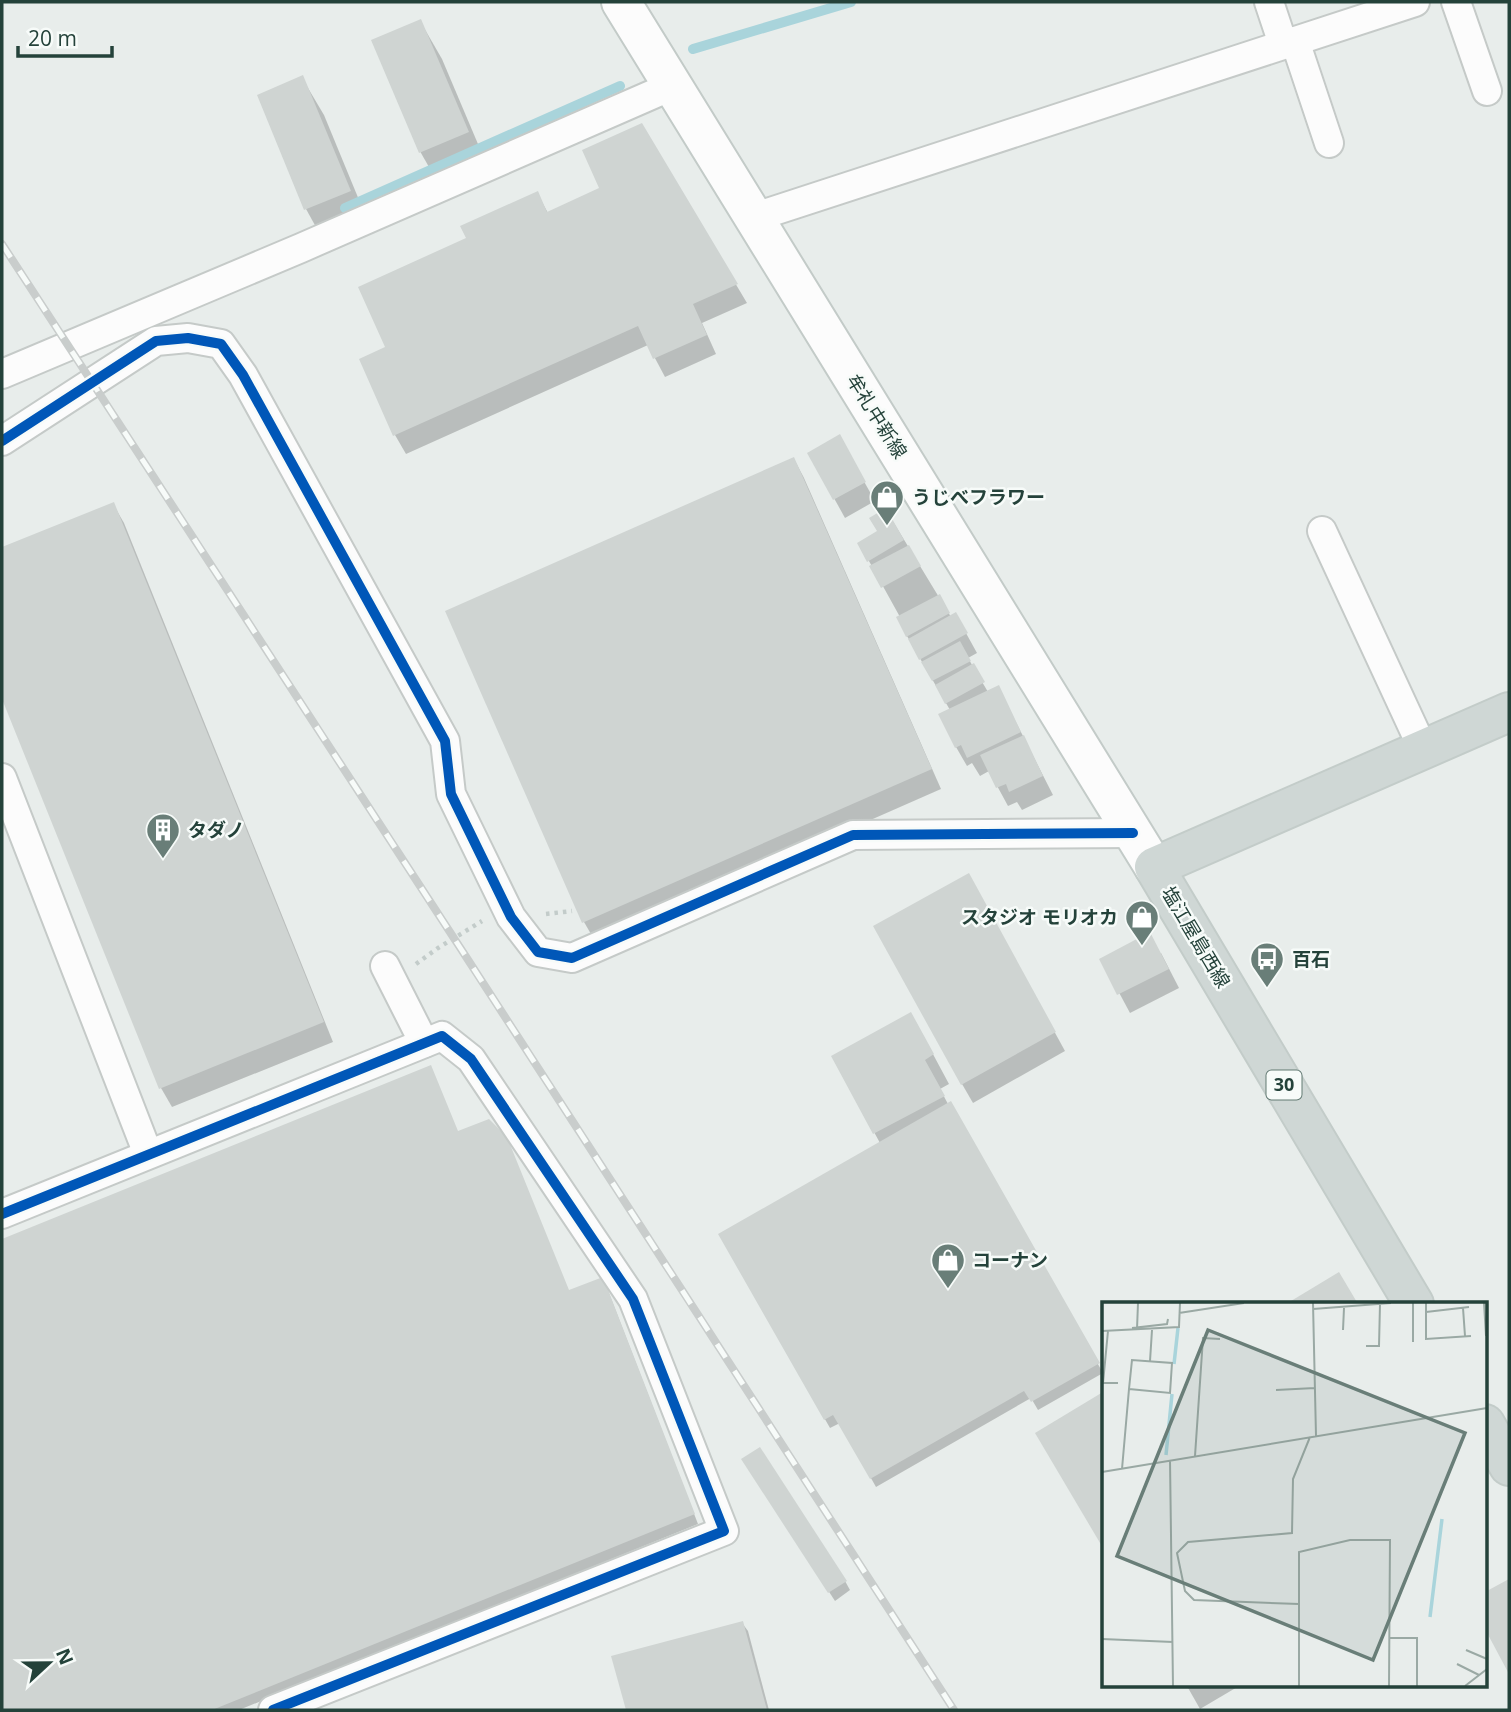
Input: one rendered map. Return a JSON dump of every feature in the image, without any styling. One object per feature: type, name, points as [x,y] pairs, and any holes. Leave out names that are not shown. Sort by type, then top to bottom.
[{"type":"main road","name":"牟礼中新線","points":[[621,2],[1154,867]]},
{"type":"main road","name":"塩江屋島西線","points":[[1413,1302],[1154,867],[1509,712]]},
{"type":"main road","points":[[1486,1426],[1509,1466]]},
{"type":"street","points":[[1269,2],[1289,43],[1328,144]]},
{"type":"street","points":[[755,217],[1415,2]]},
{"type":"street","points":[[1456,2],[1487,91]]},
{"type":"street","points":[[2,374],[674,85]]},
{"type":"street","points":[[2,441],[156,341],[188,338],[221,344],[243,375],[445,741],[450,794],[511,917],[538,952],[572,958],[853,835],[1133,832]]},
{"type":"street","points":[[1322,531],[1423,749]]},
{"type":"street","points":[[2,778],[148,1154]]},
{"type":"street","points":[[389,974],[424,1043]]},
{"type":"street","points":[[2,1213],[442,1036],[471,1059],[633,1299],[724,1531],[273,1710]]},
{"type":"path","points":[[389,974],[486,919],[572,911]]},
{"type":"building","points":[[421,19],[469,132],[419,153],[371,40]]},
{"type":"building","points":[[303,75],[351,191],[304,210],[257,95]]},
{"type":"building","points":[[642,123],[738,284],[693,304],[707,335],[653,359],[638,326],[393,436],[359,359],[385,347],[358,287],[466,238],[460,226],[538,191],[547,212],[599,188],[582,150]]},
{"type":"building","points":[[840,434],[866,482],[833,500],[807,453]]},
{"type":"building","points":[[794,457],[932,769],[582,923],[445,611]]},
{"type":"building","name":"タダノ","points":[[114,502],[324,1022],[159,1089],[2,699],[2,547]]},
{"type":"building","points":[[886,508],[904,540],[867,562],[857,543],[877,531],[869,518]]},
{"type":"building","points":[[909,545],[921,566],[881,588],[869,566]]},
{"type":"building","points":[[940,594],[950,613],[906,637],[896,617]]},
{"type":"building","points":[[956,612],[968,633],[919,660],[908,639]]},
{"type":"building","points":[[960,641],[971,661],[932,681],[921,662]]},
{"type":"building","points":[[974,663],[985,682],[945,704],[935,685]]},
{"type":"building","points":[[999,685],[1021,732],[967,758],[961,745],[955,748],[938,714]]},
{"type":"building","points":[[1024,735],[1043,776],[1009,792],[1006,784],[996,788],[980,755]]},
{"type":"building","points":[[969,873],[1056,1032],[961,1085],[873,926]]},
{"type":"building","points":[[1150,932],[1169,969],[1117,995],[1099,959]]},
{"type":"building","points":[[911,1012],[934,1054],[925,1060],[945,1096],[873,1134],[831,1056]]},
{"type":"building","points":[[431,1065],[458,1131],[489,1119],[507,1137],[569,1290],[603,1277],[695,1514],[212,1710],[2,1710],[2,1239]]},
{"type":"building","points":[[951,1101],[1100,1363],[1031,1402],[1024,1391],[870,1479],[833,1415],[824,1420],[718,1234]]},
{"type":"building","points":[[1339,1272],[1357,1302],[1289,1302]]},
{"type":"building","points":[[1102,1393],[1102,1546],[1035,1433]]},
{"type":"building","points":[[760,1447],[847,1581],[828,1593],[741,1459]]},
{"type":"building","points":[[1509,1579],[1509,1674],[1486,1631],[1486,1591]]},
{"type":"building","points":[[743,1621],[767,1710],[626,1710],[611,1656]]},
{"type":"waterway","points":[[693,49],[851,2]]},
{"type":"waterway","points":[[345,208],[620,86]]},
{"type":"railway","points":[[2,244],[954,1710]]},
{"type":"cycle path","points":[[2,441],[156,341],[188,338],[221,344],[243,375],[445,741],[451,794],[511,917],[538,952],[572,958],[853,835],[1133,833]]},
{"type":"cycle path","points":[[2,1214],[442,1036],[471,1059],[633,1299],[724,1531],[273,1710]]},
{"type":"place","name":"うじべフラワー","points":[[887,527]]},
{"type":"place","name":"タダノ","points":[[163,860]]},
{"type":"place","name":"スタジオ モリオカ","points":[[1142,947]]},
{"type":"place","name":"百石","points":[[1267,989]]},
{"type":"place","name":"コーナン","points":[[948,1290]]}]
